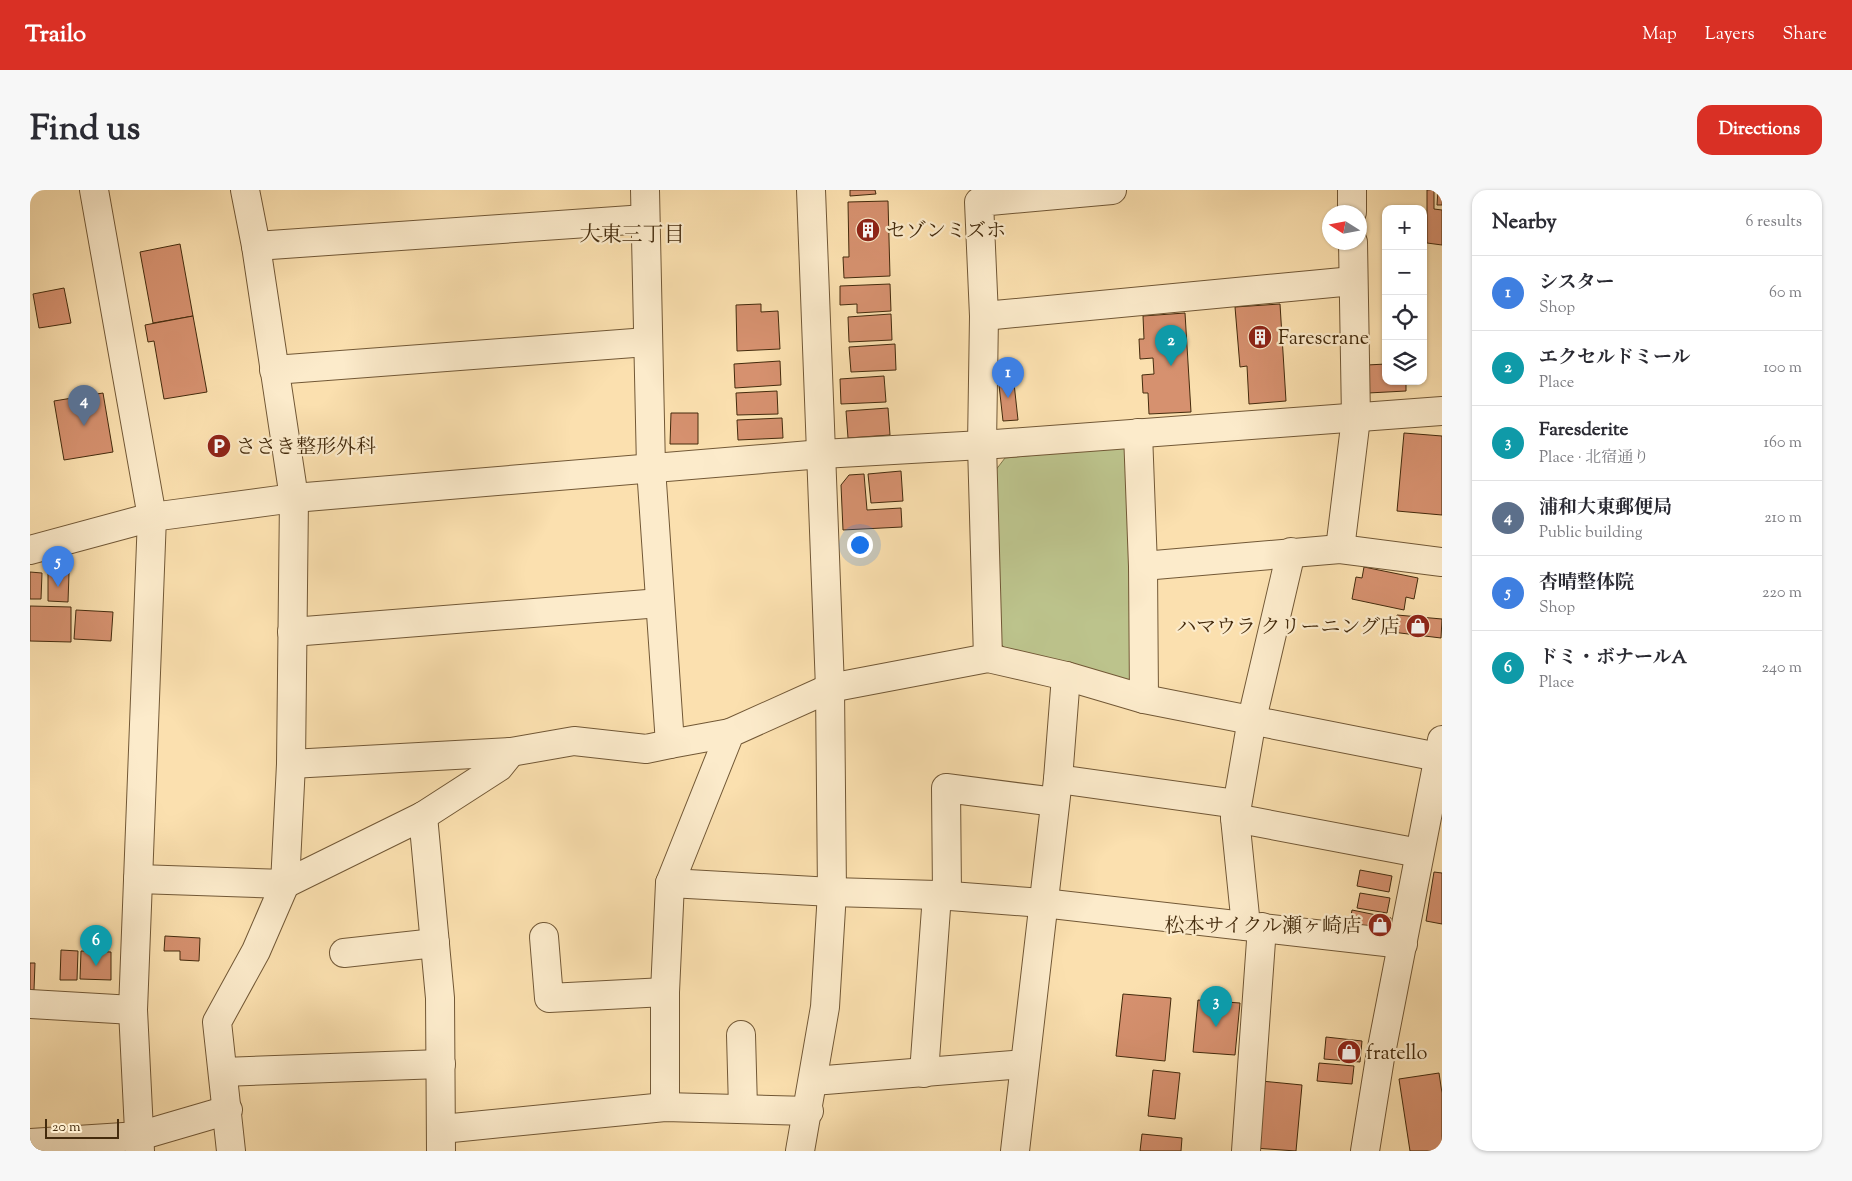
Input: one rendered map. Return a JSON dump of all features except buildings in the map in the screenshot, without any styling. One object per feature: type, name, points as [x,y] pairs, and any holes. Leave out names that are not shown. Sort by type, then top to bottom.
[{"type":"street","points":[[94,190],[152,517],[133,1010],[139,1143]]},
{"type":"street","points":[[231,1151],[224,1072],[217,1022],[256,952],[285,884],[291,764],[294,498],[256,246],[245,190]]},
{"type":"street","points":[[645,190],[652,468],[670,744]]},
{"type":"street","points":[[800,1151],[809,1111],[825,1007],[832,892],[830,688],[811,190]]},
{"type":"street","points":[[988,658],[982,445],[984,316],[979,202],[1069,192],[1112,190]]},
{"type":"street","points":[[1352,190],[1352,205]]},
{"type":"street","points":[[256,246],[645,219]]},
{"type":"street","points":[[1340,549],[1356,418],[1353,250]]},
{"type":"street","points":[[984,316],[1353,282]]},
{"type":"street","points":[[274,370],[648,342]]},
{"type":"street","points":[[30,550],[152,517],[294,498],[822,454],[982,445],[1442,411]]},
{"type":"street","points":[[1138,432],[1143,566],[1144,699]]},
{"type":"street","points":[[1143,566],[1340,549],[1442,562]]},
{"type":"street","points":[[1246,1142],[1254,926],[1236,811],[1252,719],[1291,552]]},
{"type":"street","points":[[292,632],[660,603]]},
{"type":"street","points":[[291,764],[511,752],[574,741],[646,749],[730,733],[830,688],[988,658],[1066,676],[1144,699],[1252,719],[1440,748],[1380,1058],[1365,1151]]},
{"type":"street","points":[[1014,1151],[1056,790],[1066,676]]},
{"type":"street","points":[[665,1107],[666,992],[670,883],[730,733]]},
{"type":"street","points":[[138,879],[285,884],[423,816],[500,767],[511,752]]},
{"type":"street","points":[[924,1073],[942,895],[946,788],[1056,790],[1236,811],[1420,852]]},
{"type":"street","points":[[423,816],[440,998],[441,1140],[665,1107],[809,1111]]},
{"type":"street","points":[[670,883],[832,892],[942,895],[1043,903],[1402,944]]},
{"type":"street","points":[[544,937],[549,998],[666,992]]},
{"type":"street","points":[[344,954],[435,943]]},
{"type":"street","points":[[30,1004],[133,1010]]},
{"type":"street","points":[[741,1035],[743,1108]]},
{"type":"street","points":[[224,1072],[440,1064]]},
{"type":"street","points":[[813,1081],[1024,1064]]},
{"type":"street","points":[[30,1143],[139,1143],[228,1110]]},
{"type":"green space","points":[[1130,446],[1136,678],[1128,688],[1009,652],[998,641],[995,471],[1005,458]]},
{"type":"place","name":"セゾンミズホ","points":[[868,230]]},
{"type":"place","name":"Farescrane","points":[[1260,337]]},
{"type":"place","name":"エクセルドミール","points":[[1171,366]]},
{"type":"place","name":"シスター","points":[[1008,398]]},
{"type":"place","name":"浦和大東郵便局","points":[[84,426]]},
{"type":"place","name":"ささき整形外科","points":[[219,446]]},
{"type":"place","name":"杏晴整体院","points":[[58,587]]},
{"type":"place","name":"ハマウラ クリーニング店","points":[[1418,626]]},
{"type":"place","name":"松本サイクル瀬ヶ崎店","points":[[1380,925]]},
{"type":"place","name":"ドミ・ボナールA","points":[[96,966]]},
{"type":"place","name":"Faresderite","points":[[1216,1027]]},
{"type":"place","name":"fratello","points":[[1349,1052]]},
{"type":"district","name":"大東三丁目","points":[[632,234]]}]
